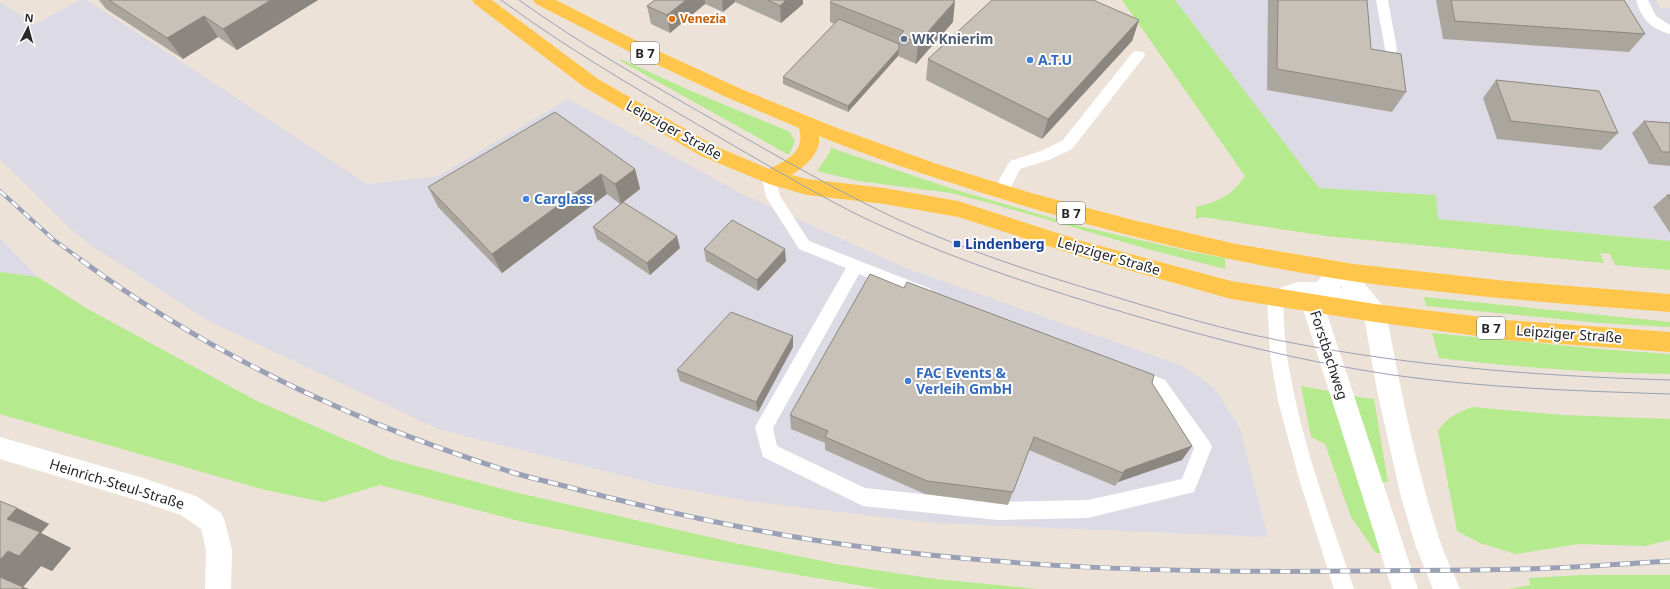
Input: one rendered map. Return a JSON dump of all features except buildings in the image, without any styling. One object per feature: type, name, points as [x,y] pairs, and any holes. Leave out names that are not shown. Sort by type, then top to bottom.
[{"type":"main road","name":"Leipziger Straße","points":[[481,0],[590,83],[708,152],[769,177],[808,188],[884,196],[958,209],[1082,249],[1231,290],[1275,297],[1319,296],[1375,313],[1506,330],[1670,342]]},
{"type":"main road","name":"B 7","points":[[542,0],[608,35],[743,98],[809,126],[922,167],[1000,193],[1121,226],[1235,252],[1341,271],[1568,296],[1670,303]]},
{"type":"main road","points":[[769,177],[782,172],[803,155],[810,143],[809,126]]},
{"type":"street","name":"Forstbachweg","points":[[1341,271],[1319,296],[1405,589]]},
{"type":"street","points":[[1341,271],[1375,313],[1389,391],[1414,497],[1430,547],[1447,589]]},
{"type":"street","name":"Heinrich-Steul-Straße","points":[[0,448],[143,490],[189,506],[212,522],[219,550],[218,589]]},
{"type":"lane","points":[[1382,0],[1391,49]]},
{"type":"lane","points":[[1642,0],[1647,15],[1661,27],[1670,30]]},
{"type":"lane","points":[[1000,193],[1014,165],[1046,155],[1067,145],[1138,55]]},
{"type":"lane","points":[[769,177],[774,197],[804,245],[940,300]]},
{"type":"lane","points":[[855,266],[764,427],[769,451],[863,497],[998,511],[1088,509],[1188,486],[1202,447],[1159,385],[1115,368]]},
{"type":"lane","points":[[1275,297],[1277,340],[1281,372],[1294,434],[1344,589]]},
{"type":"shaded area","points":[[80,0],[87,0],[367,184],[438,176],[568,99],[744,195],[906,268],[1183,366],[1214,388],[1240,428],[1268,537],[933,523],[747,501],[660,485],[438,429],[209,321],[92,246],[73,231],[0,159],[0,2],[35,24]]},
{"type":"shaded area","points":[[1175,0],[1656,0],[1660,8],[1670,8],[1670,241],[1437,219],[1435,195],[1319,188]]},
{"type":"shaded area","points":[[0,238],[38,277],[0,272]]},
{"type":"green space","points":[[1122,0],[1175,0],[1319,188],[1436,195],[1438,219],[1670,241],[1670,270],[1615,265],[1610,254],[1600,253],[1604,263],[1326,236],[1202,217],[1196,219],[1196,207],[1224,197],[1240,183],[1245,176]]},
{"type":"green space","points":[[619,60],[623,60],[689,90],[790,132],[795,141],[789,155]]},
{"type":"green space","points":[[831,148],[953,189],[1083,227],[1225,258],[1225,269],[1144,248],[951,193],[858,181],[817,171],[830,152]]},
{"type":"green space","points":[[0,272],[38,277],[86,308],[255,400],[390,459],[510,491],[735,543],[836,564],[935,579],[1038,589],[881,589],[699,558],[527,523],[380,485],[323,502],[265,490],[0,414]]},
{"type":"green space","points":[[1424,297],[1670,322],[1670,327],[1600,323],[1426,306]]},
{"type":"green space","points":[[1432,333],[1670,354],[1670,374],[1554,369],[1439,358]]},
{"type":"green space","points":[[1301,386],[1329,391],[1384,553],[1376,553],[1351,517],[1325,444],[1311,437]]},
{"type":"green space","points":[[1353,396],[1374,399],[1388,482],[1382,482]]},
{"type":"green space","points":[[1472,407],[1562,415],[1670,419],[1670,540],[1645,546],[1578,544],[1516,554],[1480,543],[1457,531],[1438,431],[1445,422],[1453,416]]},
{"type":"green space","points":[[1582,575],[1670,575],[1670,589],[1509,589],[1530,585],[1529,578]]},
{"type":"tram line","points":[[501,0],[558,40],[617,76],[736,147],[829,200],[915,241],[1037,285],[1194,333],[1293,357],[1360,370],[1497,386],[1670,394]]},
{"type":"tram line","points":[[519,0],[543,17],[618,64],[831,186],[899,220],[951,242],[1029,270],[1146,306],[1239,332],[1360,355],[1412,362],[1515,372],[1567,376],[1670,380]]},
{"type":"railway","points":[[0,191],[54,240],[83,261]]},
{"type":"railway","points":[[81,260],[130,294],[233,356],[287,384],[397,432],[520,475],[645,506],[739,527],[834,543],[962,558],[1154,570],[1478,570],[1558,568],[1670,561]]},
{"type":"place","name":"Venezia","points":[[672,19]]},
{"type":"place","name":"WK Knierim","points":[[904,39]]},
{"type":"place","name":"A.T.U","points":[[1030,60]]},
{"type":"place","name":"Carglass","points":[[526,199]]},
{"type":"place","name":"Lindenberg","points":[[957,244]]},
{"type":"place","name":"FAC Events & Verleih GmbH","points":[[908,381]]}]
